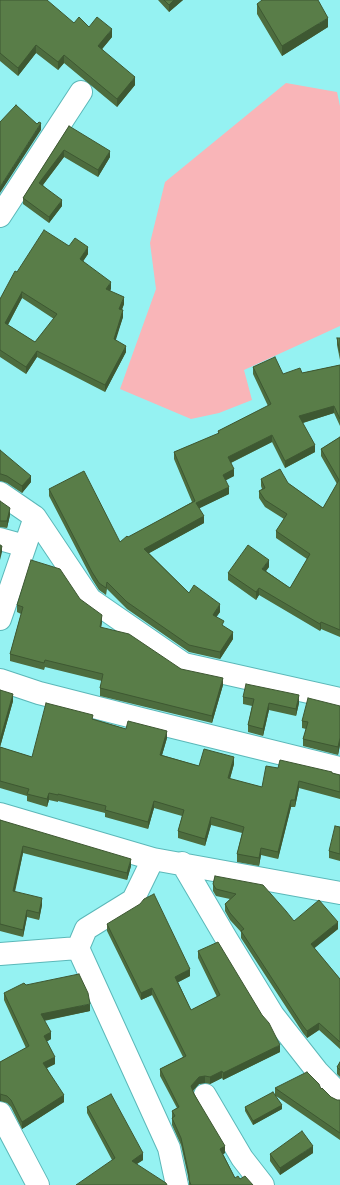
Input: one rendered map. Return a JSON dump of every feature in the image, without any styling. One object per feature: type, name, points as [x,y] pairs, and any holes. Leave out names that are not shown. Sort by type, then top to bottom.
[{"type":"street","points":[[0,216],[81,92]]},
{"type":"street","points":[[0,493],[35,517],[90,599],[184,664],[340,699]]},
{"type":"street","points":[[0,619],[35,517]]},
{"type":"street","points":[[0,539],[25,546]]},
{"type":"street","points":[[0,680],[39,693],[340,768]]},
{"type":"street","points":[[0,814],[153,859],[182,863],[340,893]]},
{"type":"street","points":[[153,859],[133,900],[86,929],[78,948],[169,1148],[177,1185]]},
{"type":"street","points":[[182,863],[273,1015],[317,1071],[340,1095]]},
{"type":"street","points":[[0,954],[78,948]]},
{"type":"street","points":[[205,1095],[242,1158],[263,1185]]},
{"type":"street","points":[[0,1112],[38,1185]]},
{"type":"shaded area","points":[[286,83],[337,92],[340,106],[340,326],[244,370],[252,400],[219,413],[191,419],[120,389],[156,289],[150,243],[165,182]]},
{"type":"building","points":[[0,0],[47,0],[74,23],[79,17],[89,27],[97,17],[112,29],[98,46],[135,77],[117,99],[64,55],[58,62],[36,45],[18,68],[0,53]]},
{"type":"building","points":[[164,0],[174,0],[169,5]]},
{"type":"building","points":[[262,0],[318,0],[328,18],[282,46],[257,4]]},
{"type":"building","points":[[16,105],[37,124],[39,122],[41,123],[0,187],[0,122]]},
{"type":"building","points":[[69,126],[110,151],[98,170],[64,150],[39,183],[62,200],[49,217],[23,198]]},
{"type":"building","points":[[44,230],[69,246],[75,238],[88,247],[80,259],[111,282],[106,289],[124,297],[119,309],[123,310],[114,339],[126,346],[105,385],[37,351],[26,367],[0,350],[0,299],[15,271],[17,272]],"holes":[[[22,292],[57,314],[35,342],[5,323]]]},
{"type":"building","points":[[337,338],[340,338],[340,353]]},
{"type":"building","points":[[275,357],[283,374],[300,368],[302,373],[340,365],[340,419],[334,406],[299,416],[315,445],[285,461],[272,435],[228,457],[234,469],[223,475],[229,487],[196,503],[204,516],[144,549],[189,593],[194,585],[220,604],[213,615],[224,621],[222,625],[233,632],[220,652],[189,645],[127,602],[107,582],[106,588],[99,583],[49,489],[84,471],[120,542],[127,536],[128,537],[195,501],[174,452],[219,433],[218,431],[271,404],[253,367]]},
{"type":"building","points":[[340,437],[340,630],[321,622],[320,624],[259,588],[256,592],[228,573],[248,545],[269,560],[262,569],[290,588],[310,554],[276,531],[287,514],[265,500],[259,491],[265,488],[261,479],[280,469],[288,483],[323,508],[339,480],[321,449]]},
{"type":"building","points":[[0,450],[31,476],[22,486],[7,476],[0,474]]},
{"type":"building","points":[[0,501],[10,508],[7,521],[0,521]]},
{"type":"building","points":[[31,560],[60,569],[80,599],[102,615],[100,627],[129,634],[181,669],[223,678],[212,716],[100,688],[103,674],[45,660],[44,663],[10,654],[23,607],[17,605]]},
{"type":"building","points":[[246,684],[299,695],[296,709],[269,703],[263,729],[248,725],[254,699],[243,697]]},
{"type":"building","points":[[0,690],[13,694],[0,740]]},
{"type":"building","points":[[308,698],[340,706],[340,738],[338,747],[303,739],[308,722],[302,721]]},
{"type":"building","points":[[46,703],[93,715],[92,719],[126,729],[128,721],[167,731],[160,755],[199,766],[204,749],[234,757],[228,778],[262,787],[266,766],[278,768],[280,760],[340,775],[340,792],[299,781],[295,800],[291,800],[278,852],[261,848],[259,858],[237,854],[244,827],[211,817],[205,839],[178,831],[184,810],[154,801],[148,822],[105,810],[106,806],[58,794],[49,793],[47,799],[27,794],[29,789],[0,781],[0,747],[32,757]]},
{"type":"building","points":[[0,820],[131,859],[127,873],[23,846],[13,891],[42,898],[39,913],[27,910],[23,930],[0,924]]},
{"type":"building","points":[[335,826],[340,827],[340,854],[329,851]]},
{"type":"building","points":[[215,876],[263,885],[294,921],[319,900],[338,922],[311,944],[340,979],[340,1042],[319,1023],[307,1031],[303,1026],[241,931],[244,929],[230,913],[225,904],[236,894],[216,889],[213,884]]},
{"type":"building","points":[[154,894],[190,969],[175,977],[191,1010],[220,995],[198,951],[218,942],[262,1015],[269,1023],[280,1045],[223,1073],[222,1071],[210,1077],[199,1077],[191,1086],[194,1094],[225,1146],[220,1149],[235,1178],[238,1176],[240,1179],[245,1176],[253,1185],[191,1185],[189,1180],[181,1138],[172,1118],[175,1116],[172,1111],[179,1107],[160,1069],[186,1056],[152,988],[141,993],[107,924]]},
{"type":"building","points":[[79,974],[88,993],[90,1004],[41,1014],[51,1032],[44,1036],[55,1057],[43,1063],[64,1095],[22,1122],[11,1100],[7,1096],[0,1094],[0,1062],[29,1046],[4,993],[24,983],[26,985]]},
{"type":"building","points":[[340,1062],[340,1070],[337,1067]]},
{"type":"building","points":[[307,1072],[319,1084],[321,1089],[322,1088],[331,1097],[340,1100],[340,1133],[275,1088]]},
{"type":"building","points":[[273,1092],[282,1105],[253,1121],[245,1107]]},
{"type":"building","points":[[111,1094],[143,1153],[132,1161],[167,1185],[76,1185],[115,1158],[87,1107]]},
{"type":"building","points":[[302,1131],[313,1146],[280,1168],[270,1154]]}]
